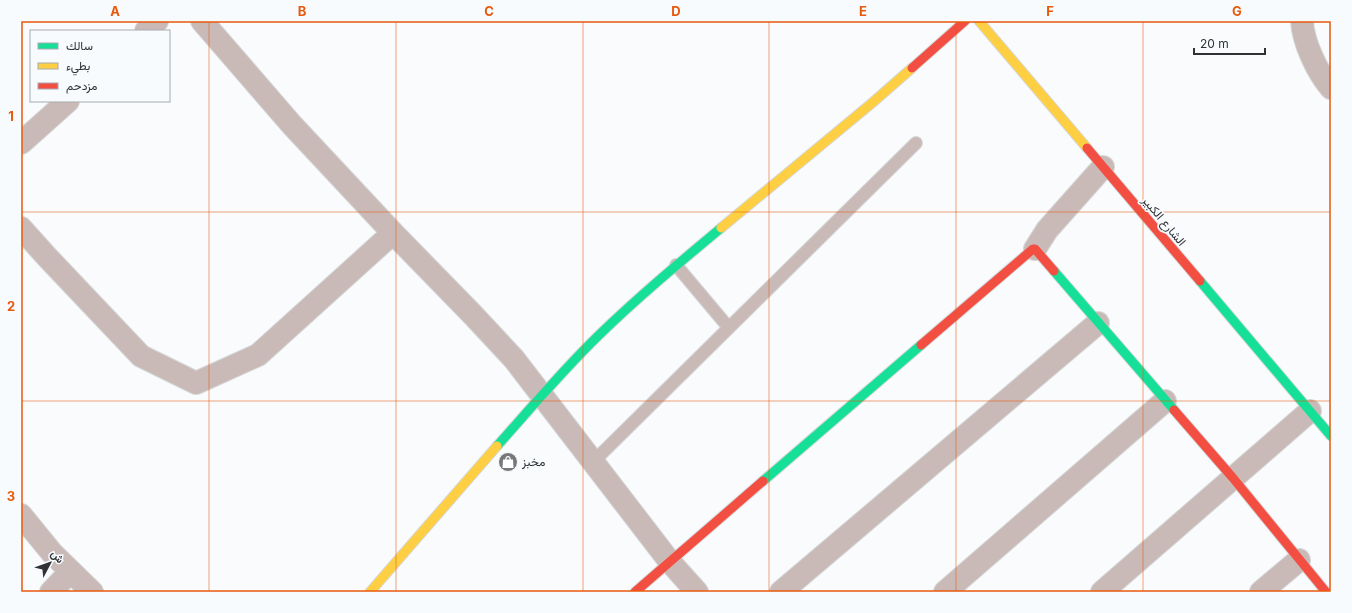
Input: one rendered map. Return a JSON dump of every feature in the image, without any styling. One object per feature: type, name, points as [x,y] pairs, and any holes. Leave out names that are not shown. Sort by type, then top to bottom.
[{"type":"street","points":[[147,30],[157,21]]},
{"type":"street","points":[[202,21],[292,124],[393,233],[514,359],[670,562],[697,592]]},
{"type":"street","points":[[370,592],[542,395],[598,336],[676,266],[872,103],[965,21]]},
{"type":"street","name":"الشارع الكبير","points":[[979,21],[1331,436]]},
{"type":"street","points":[[1302,21],[1302,28],[1308,48],[1326,82],[1331,88]]},
{"type":"street","points":[[21,143],[67,102]]},
{"type":"street","points":[[634,592],[1030,250],[1035,249],[1047,230],[1103,168]]},
{"type":"street","points":[[21,228],[141,356],[196,383],[258,355],[393,233]]},
{"type":"street","points":[[1035,249],[1233,478],[1326,592]]},
{"type":"street","points":[[781,592],[1098,323]]},
{"type":"street","points":[[945,592],[1166,401]]},
{"type":"street","points":[[1102,592],[1310,411]]},
{"type":"street","points":[[21,515],[52,553],[92,592]]},
{"type":"street","points":[[1261,592],[1299,560]]},
{"type":"street","points":[[51,592],[70,572]]},
{"type":"lane","points":[[593,462],[916,143]]},
{"type":"lane","points":[[676,266],[729,328]]},
{"type":"traffic: fast","points":[[497,446],[559,376],[598,336],[643,294],[721,228]]},
{"type":"traffic: fast","points":[[1054,271],[1174,410]]},
{"type":"traffic: fast","points":[[1200,281],[1331,436]]},
{"type":"traffic: fast","points":[[763,481],[921,345]]},
{"type":"traffic: slow","points":[[979,21],[1087,148]]},
{"type":"traffic: slow","points":[[721,228],[912,68]]},
{"type":"traffic: slow","points":[[370,592],[497,446]]},
{"type":"traffic: jam","points":[[912,68],[965,21]]},
{"type":"traffic: jam","points":[[1087,148],[1200,281]]},
{"type":"traffic: jam","points":[[921,345],[1033,249],[1035,249],[1054,271]]},
{"type":"traffic: jam","points":[[1174,410],[1233,478],[1326,592]]},
{"type":"traffic: jam","points":[[635,592],[763,481]]},
{"type":"place","name":"مخبز","points":[[508,462]]}]
